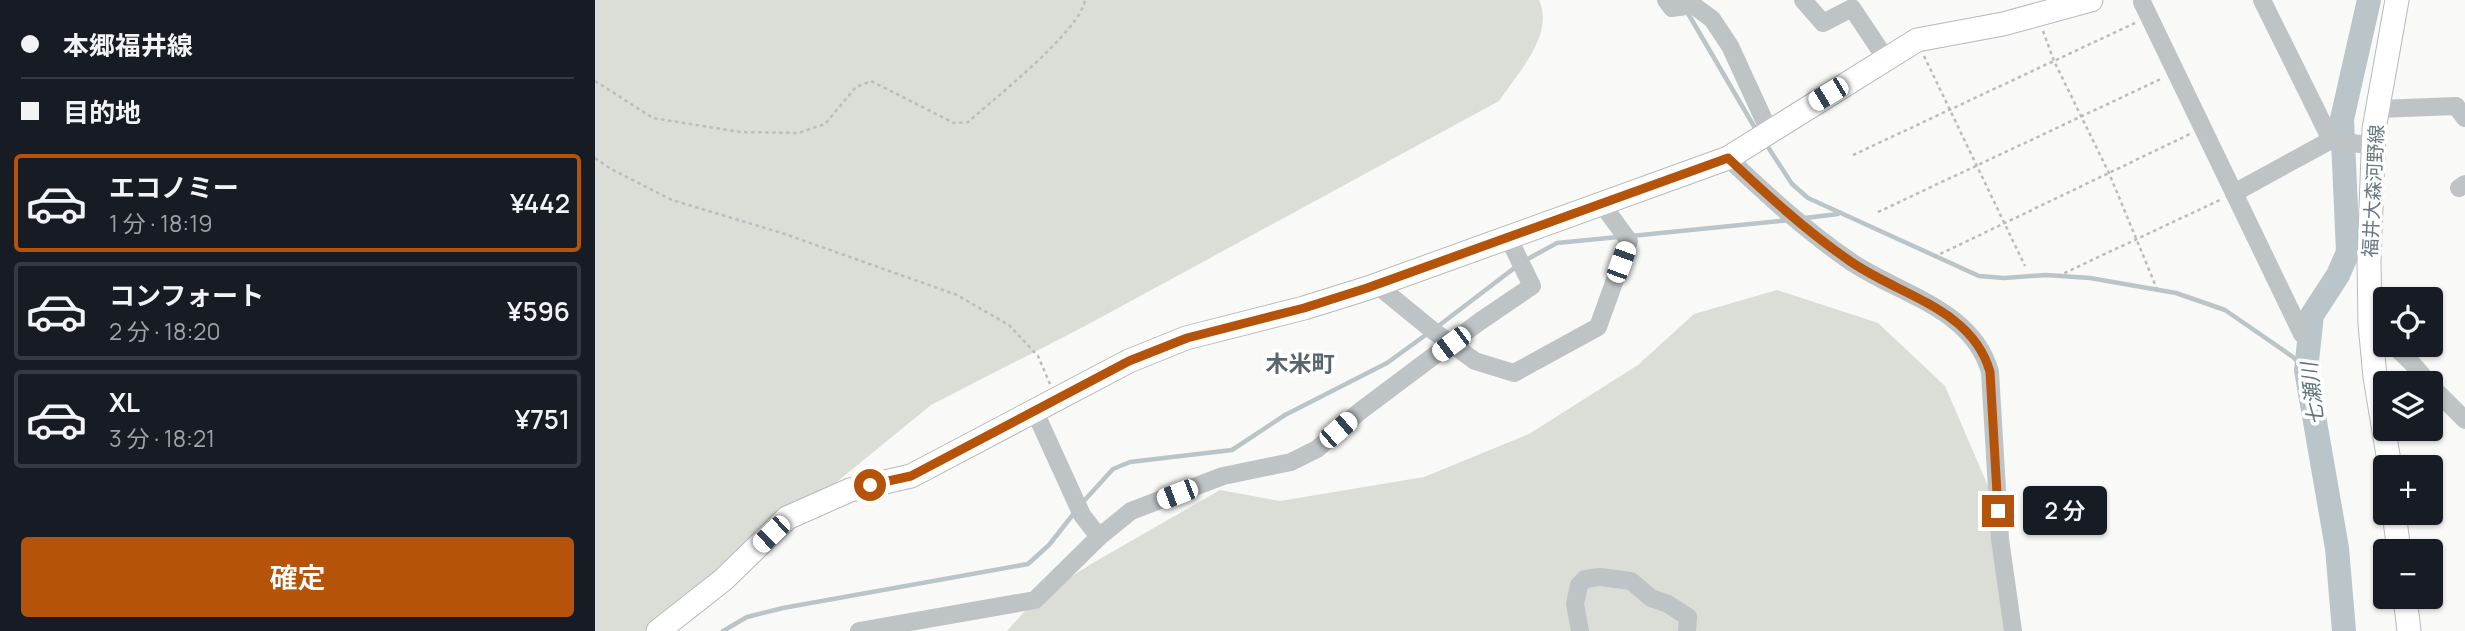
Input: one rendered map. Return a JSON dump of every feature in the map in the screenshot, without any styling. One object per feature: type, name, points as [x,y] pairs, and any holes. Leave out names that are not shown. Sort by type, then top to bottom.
[{"type":"main road","points":[[658,631],[723,580],[787,518],[850,490],[911,476],[1129,361],[1187,338],[1304,308],[1377,285],[1728,158],[1917,40],[2003,24],[2091,0]]},
{"type":"main road","name":"福井大森河野線","points":[[2373,292],[2369,261],[2373,146],[2397,0]]},
{"type":"main road","name":"福井大森河野線","points":[[2376,357],[2375,377],[2388,455]]},
{"type":"main road","points":[[2406,609],[2409,631]]},
{"type":"street","points":[[1803,0],[1823,23],[1852,8],[1886,59]]},
{"type":"street","points":[[2262,0],[2332,140]]},
{"type":"street","points":[[1670,4],[1693,5],[1712,19],[1730,46],[1770,133]]},
{"type":"street","points":[[2145,9],[2302,334]]},
{"type":"street","points":[[2378,109],[2456,106],[2465,118]]},
{"type":"street","points":[[2234,193],[2332,140],[2373,146]]},
{"type":"street","points":[[1728,158],[1813,234],[1851,262],[1932,305],[1962,325],[1986,356],[1990,372],[2000,539],[2013,631]]},
{"type":"street","points":[[1377,285],[1475,361],[1514,373],[1598,327],[1629,241],[1601,203]]},
{"type":"street","points":[[859,631],[885,629],[1035,600],[1099,537],[1131,511],[1223,476],[1291,462],[1317,449],[1359,412],[1479,322],[1532,286],[1508,237]]},
{"type":"street","points":[[2406,357],[2419,371]]},
{"type":"street","points":[[2443,397],[2465,420]]},
{"type":"street","points":[[1035,412],[1082,515],[1099,537]]},
{"type":"street","points":[[1580,631],[1575,604],[1579,585],[1585,579],[1600,577],[1631,581],[1651,598],[1668,604],[1688,617],[1687,631]]},
{"type":"path","points":[[595,81],[653,118],[740,132],[798,133],[825,124],[856,87],[871,81],[954,123],[968,122],[1060,40],[1084,9],[1085,0]]},
{"type":"path","points":[[1853,155],[2055,61],[2145,9]]},
{"type":"path","points":[[2037,14],[2055,61],[2109,173],[2157,289]]},
{"type":"path","points":[[1917,40],[2025,266]]},
{"type":"path","points":[[1878,212],[2176,72]]},
{"type":"path","points":[[1934,257],[2203,128]]},
{"type":"path","points":[[595,158],[672,200],[785,234],[957,295],[1017,332],[1038,356],[1057,401]]},
{"type":"path","points":[[2058,276],[2234,193]]},
{"type":"shaded area","points":[[595,0],[1539,0],[1543,14],[1542,27],[1532,54],[1499,101],[1085,326],[931,405],[654,631],[595,631]]},
{"type":"shaded area","points":[[1777,290],[1878,323],[1945,386],[1988,486],[2017,631],[1007,631],[1035,600],[1091,564],[1220,490],[1280,501],[1424,477],[1529,434],[1638,365],[1694,314]]},
{"type":"waterway","name":"七瀬川","points":[[2344,631],[2337,548],[2306,370],[2312,315],[2338,275],[2348,252],[2342,119],[2369,0]]},
{"type":"waterway","points":[[1686,10],[1755,128]]},
{"type":"waterway","points":[[1766,144],[1792,184],[1808,198],[1979,276],[2004,278],[2046,275],[2090,278],[2176,293],[2225,310],[2293,357],[2306,370]]},
{"type":"waterway","points":[[1805,218],[1838,214]]},
{"type":"waterway","points":[[1631,236],[1789,220]]},
{"type":"waterway","points":[[1524,261],[1557,243],[1618,237]]},
{"type":"waterway","points":[[1437,327],[1517,266]]},
{"type":"waterway","points":[[1083,502],[1113,469],[1130,462],[1232,450],[1285,415],[1387,363],[1427,334]]},
{"type":"waterway","points":[[723,631],[747,617],[783,608],[1028,564],[1049,545],[1075,512]]},
{"type":"district","name":"木米町","points":[[1300,363]]},
{"type":"route","points":[[870,485],[911,476],[1129,361],[1187,338],[1304,308],[1367,288],[1728,158],[1813,234],[1851,262],[1932,305],[1962,325],[1986,356],[1990,372],[1998,511]]}]
